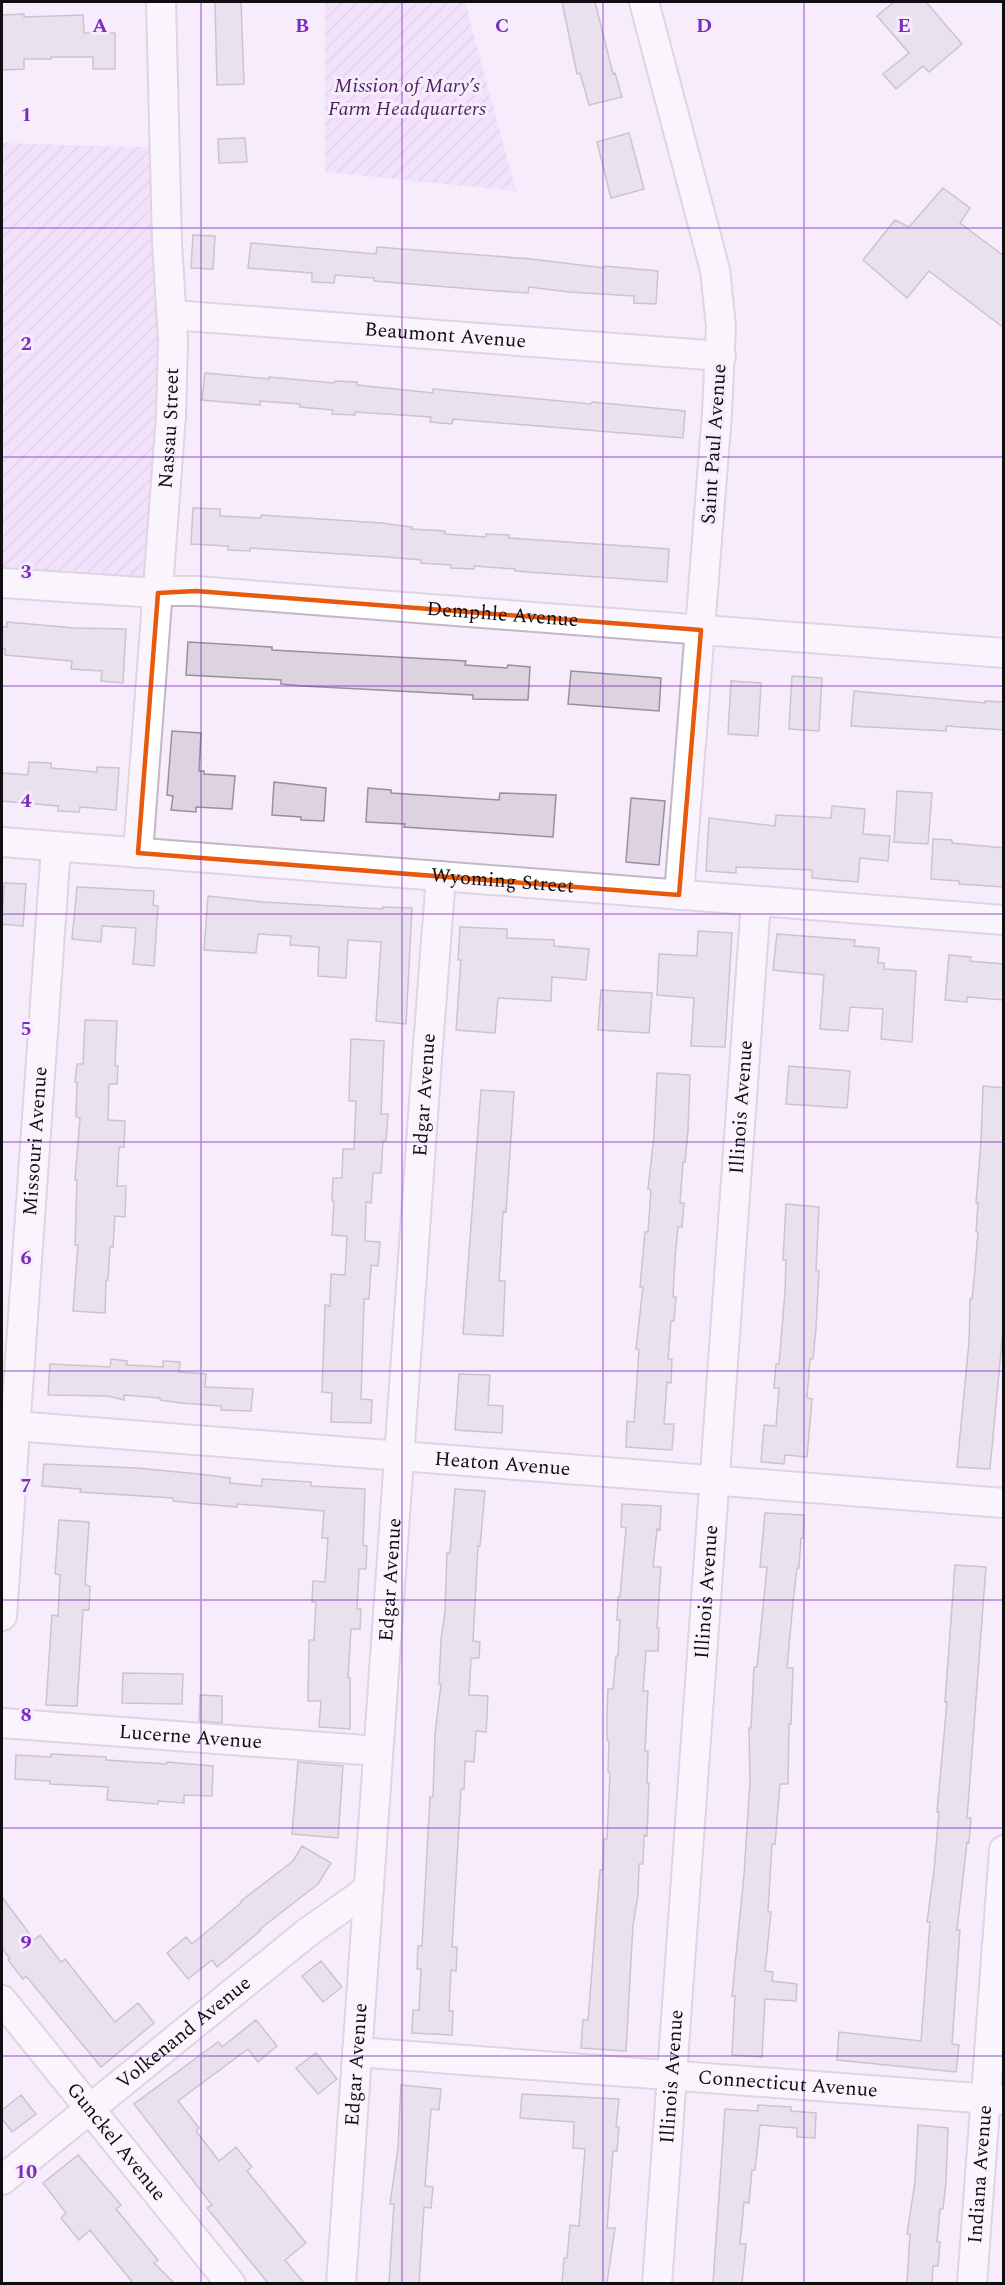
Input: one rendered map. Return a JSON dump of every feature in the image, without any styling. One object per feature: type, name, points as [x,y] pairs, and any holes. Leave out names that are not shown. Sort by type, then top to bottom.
[{"type":"street","name":"Nassau Street","points":[[138,853],[171,416],[172,315],[167,243],[161,2]]},
{"type":"street","name":"Saint Paul Avenue","points":[[644,2],[715,270],[721,312],[721,356],[680,895]]},
{"type":"street","name":"Beaumont Avenue","points":[[172,315],[721,356]]},
{"type":"street","name":"Demphle Avenue","points":[[2,582],[158,593],[196,591],[1004,653]]},
{"type":"street","name":"Wyoming Street","points":[[2,842],[1004,920]]},
{"type":"street","name":"Missouri Avenue","points":[[2,1616],[8,1425],[56,846]]},
{"type":"street","name":"Edgar Avenue","points":[[341,2283],[441,876]]},
{"type":"street","name":"Illinois Avenue","points":[[657,2283],[756,900]]},
{"type":"street","name":"Heaton Avenue","points":[[8,1425],[1004,1503]]},
{"type":"street","name":"Lucerne Avenue","points":[[2,1724],[378,1751]]},
{"type":"street","name":"Indiana Avenue","points":[[972,2283],[994,2099],[1004,1850]]},
{"type":"street","name":"Volkenand Avenue","points":[[2,2180],[308,1932],[369,1889]]},
{"type":"street","name":"Gunckel Avenue","points":[[2,2000],[89,2108],[216,2278]]},
{"type":"street","name":"Connecticut Avenue","points":[[357,2052],[994,2099]]},
{"type":"highlighted area","points":[[196,591],[701,630],[679,895],[138,853],[158,593]]},
{"type":"green space","name":"Mission of Mary’s Farm Headquarters","points":[[325,2],[465,2],[516,191],[325,172]]},
{"type":"green space","points":[[2,143],[165,148],[158,593],[2,583]]},
{"type":"building","points":[[215,2],[241,2],[244,84],[217,85]]},
{"type":"building","points":[[562,2],[595,2],[613,74],[615,73],[622,97],[589,105],[580,73],[577,74]]},
{"type":"building","points":[[894,2],[926,2],[962,44],[929,72],[923,66],[896,89],[883,74],[909,53],[877,16]]},
{"type":"building","points":[[24,14],[24,17],[83,15],[84,33],[115,33],[115,69],[93,69],[93,57],[51,57],[51,59],[24,59],[24,69],[2,70],[2,15]]},
{"type":"building","points":[[629,133],[644,189],[611,198],[597,142]]},
{"type":"building","points":[[245,138],[247,162],[219,163],[218,139]]},
{"type":"building","points":[[943,188],[970,208],[960,223],[1004,256],[1004,328],[929,271],[907,298],[863,260],[895,220],[909,227]]},
{"type":"building","points":[[193,235],[215,236],[213,269],[191,268]]},
{"type":"building","points":[[251,243],[376,254],[377,247],[658,271],[656,304],[634,303],[634,296],[529,287],[528,293],[374,281],[374,278],[335,275],[334,283],[312,282],[312,273],[248,268]]},
{"type":"building","points":[[205,373],[334,383],[335,381],[357,382],[357,385],[433,393],[433,389],[685,411],[683,438],[453,419],[452,424],[430,422],[431,417],[355,412],[355,415],[332,414],[333,410],[300,407],[300,404],[260,401],[260,405],[202,400]]},
{"type":"building","points":[[193,508],[220,509],[220,516],[261,518],[261,515],[382,523],[412,527],[411,529],[445,531],[445,534],[486,537],[486,534],[509,535],[509,538],[669,549],[667,582],[474,566],[474,569],[451,568],[451,565],[387,557],[250,548],[250,551],[228,550],[228,546],[191,544]]},
{"type":"building","points":[[7,622],[74,628],[126,629],[123,683],[101,681],[102,671],[71,669],[72,661],[5,655],[5,649],[2,649],[2,627],[7,627]]},
{"type":"building","points":[[188,642],[272,647],[272,650],[466,661],[465,665],[530,667],[528,700],[473,699],[473,695],[303,686],[281,684],[281,680],[186,675]]},
{"type":"building","points":[[571,671],[661,678],[659,711],[568,704]]},
{"type":"building","points":[[792,676],[822,678],[819,731],[789,729]]},
{"type":"building","points":[[731,681],[761,683],[758,736],[728,734]]},
{"type":"building","points":[[854,691],[985,703],[985,701],[1004,702],[1004,730],[946,726],[946,731],[851,726]]},
{"type":"building","points":[[172,731],[201,733],[199,771],[204,771],[204,774],[235,776],[232,809],[196,807],[196,812],[171,810],[173,796],[167,795]]},
{"type":"building","points":[[29,762],[51,763],[51,768],[97,772],[97,767],[119,768],[116,810],[80,807],[79,812],[58,811],[58,806],[2,801],[2,773],[28,775]]},
{"type":"building","points":[[274,782],[326,788],[324,821],[272,815]]},
{"type":"building","points":[[368,788],[391,790],[391,793],[499,800],[500,793],[556,795],[553,837],[404,827],[405,824],[366,822]]},
{"type":"building","points":[[897,791],[932,793],[928,844],[894,842]]},
{"type":"building","points":[[631,798],[665,801],[659,865],[626,862]]},
{"type":"building","points":[[832,806],[865,809],[863,834],[890,836],[888,861],[860,858],[858,882],[812,878],[812,870],[736,867],[736,873],[706,871],[709,818],[775,826],[776,815],[831,818]]},
{"type":"building","points":[[933,839],[1004,848],[1004,887],[959,884],[959,881],[931,879]]},
{"type":"building","points":[[4,883],[26,884],[23,926],[2,924]]},
{"type":"building","points":[[77,887],[154,891],[153,905],[158,906],[154,966],[133,964],[136,928],[102,926],[101,942],[72,939]]},
{"type":"building","points":[[208,896],[263,902],[383,909],[383,907],[412,908],[406,1024],[376,1021],[381,942],[348,940],[346,978],[318,976],[319,947],[290,945],[291,936],[258,934],[256,953],[204,950]]},
{"type":"building","points":[[460,927],[507,929],[507,938],[554,940],[554,946],[589,949],[586,980],[552,977],[551,1001],[498,998],[495,1033],[456,1030],[461,960],[458,960]]},
{"type":"building","points":[[698,931],[732,933],[725,1047],[691,1046],[694,998],[657,995],[659,954],[697,956]]},
{"type":"building","points":[[777,934],[855,940],[854,946],[879,948],[878,963],[884,963],[884,969],[916,971],[912,1042],[881,1039],[883,1009],[850,1007],[848,1031],[820,1029],[824,975],[773,970]]},
{"type":"building","points":[[949,955],[971,957],[970,961],[1004,964],[1004,1000],[967,997],[967,1002],[945,1000]]},
{"type":"building","points":[[601,990],[652,993],[649,1033],[598,1030]]},
{"type":"building","points":[[85,1020],[117,1021],[115,1066],[118,1066],[117,1084],[109,1084],[108,1120],[125,1121],[124,1147],[119,1147],[117,1186],[126,1186],[125,1217],[115,1216],[113,1247],[110,1247],[108,1280],[106,1280],[105,1313],[73,1311],[78,1245],[75,1245],[77,1180],[75,1180],[80,1118],[76,1117],[77,1082],[75,1082],[77,1064],[83,1064]]},
{"type":"building","points":[[351,1039],[384,1041],[381,1114],[388,1114],[381,1173],[373,1173],[371,1203],[366,1202],[365,1241],[380,1242],[378,1266],[371,1265],[369,1299],[364,1299],[361,1399],[372,1400],[371,1423],[331,1422],[332,1393],[322,1392],[325,1305],[330,1306],[331,1274],[345,1275],[347,1236],[332,1235],[334,1201],[332,1201],[333,1178],[342,1178],[343,1149],[354,1149],[356,1101],[349,1101]]},
{"type":"building","points":[[789,1066],[850,1071],[847,1108],[786,1104]]},
{"type":"building","points":[[657,1073],[690,1075],[688,1131],[680,1203],[684,1203],[682,1227],[678,1227],[673,1297],[676,1297],[674,1321],[671,1321],[668,1359],[672,1359],[671,1383],[667,1382],[664,1424],[674,1424],[672,1450],[626,1447],[627,1421],[634,1422],[639,1350],[636,1349],[643,1287],[640,1287],[645,1232],[648,1232],[651,1190],[648,1189],[654,1136]]},
{"type":"building","points":[[983,1086],[1004,1088],[1003,1329],[990,1469],[957,1467],[969,1342],[970,1299],[972,1299],[978,1232],[976,1232],[978,1203],[976,1203]]},
{"type":"building","points":[[481,1090],[514,1092],[499,1281],[505,1281],[503,1336],[463,1334]]},
{"type":"building","points":[[786,1204],[819,1207],[816,1270],[819,1271],[816,1328],[813,1359],[810,1359],[807,1398],[812,1399],[807,1457],[785,1455],[784,1464],[761,1462],[764,1425],[776,1426],[779,1388],[774,1388],[776,1364],[779,1364],[785,1292],[786,1260],[783,1260]]},
{"type":"building","points":[[111,1359],[127,1361],[127,1365],[163,1367],[163,1361],[180,1362],[179,1372],[206,1374],[205,1387],[253,1389],[251,1411],[221,1410],[221,1406],[124,1395],[124,1400],[108,1396],[48,1395],[50,1364],[110,1367]]},
{"type":"building","points":[[459,1374],[490,1375],[488,1405],[503,1406],[502,1433],[455,1430]]},
{"type":"building","points":[[44,1464],[137,1468],[199,1474],[230,1478],[230,1483],[262,1486],[262,1479],[311,1482],[311,1486],[365,1489],[363,1545],[367,1546],[366,1569],[359,1569],[357,1609],[361,1609],[360,1629],[351,1629],[348,1678],[350,1678],[350,1729],[319,1727],[321,1701],[308,1701],[309,1640],[314,1640],[316,1602],[312,1602],[313,1581],[325,1582],[328,1538],[322,1538],[324,1511],[237,1504],[237,1507],[214,1505],[173,1501],[173,1498],[80,1492],[81,1489],[42,1486]]},
{"type":"building","points":[[455,1489],[485,1491],[480,1546],[478,1546],[473,1641],[480,1642],[479,1658],[471,1658],[469,1695],[488,1696],[486,1732],[476,1731],[474,1762],[465,1761],[464,1789],[461,1789],[452,1947],[457,1947],[456,1971],[451,1970],[449,2011],[453,2011],[452,2035],[412,2033],[413,2010],[419,2010],[421,1969],[417,1969],[418,1946],[422,1946],[430,1797],[433,1797],[435,1734],[441,1684],[439,1684],[441,1640],[445,1611],[447,1553],[450,1553]]},
{"type":"building","points":[[622,1504],[661,1506],[660,1530],[657,1529],[653,1567],[661,1567],[657,1628],[659,1628],[658,1651],[646,1651],[643,1691],[648,1691],[645,1751],[648,1751],[647,1783],[649,1783],[647,1836],[644,1835],[643,1864],[639,1864],[638,1895],[633,1925],[626,2051],[581,2048],[583,2020],[588,2020],[600,1870],[603,1870],[604,1839],[607,1839],[610,1773],[608,1772],[609,1741],[607,1740],[608,1689],[613,1689],[616,1656],[618,1656],[620,1620],[617,1620],[618,1597],[620,1597],[626,1528],[621,1527]]},
{"type":"building","points":[[765,1513],[804,1515],[787,1668],[793,1668],[788,1784],[780,1784],[775,1844],[772,1844],[768,1912],[771,1912],[765,1971],[773,1972],[772,1981],[797,1984],[796,2001],[765,1999],[762,2057],[732,2055],[735,1996],[732,1996],[744,1875],[750,1782],[749,1728],[751,1728],[754,1667],[757,1667],[767,1567],[760,1567]]},
{"type":"building","points":[[59,1520],[89,1522],[85,1585],[90,1586],[89,1610],[83,1610],[77,1706],[46,1705],[52,1615],[58,1616],[60,1575],[55,1574]]},
{"type":"building","points":[[955,1565],[986,1567],[967,1818],[971,1818],[957,1930],[960,1930],[952,2044],[959,2045],[956,2072],[837,2060],[839,2032],[921,2041],[930,1922],[927,1922],[939,1812],[937,1812],[947,1702],[945,1702]]},
{"type":"building","points":[[123,1673],[183,1674],[182,1704],[122,1703]]},
{"type":"building","points":[[200,1695],[222,1696],[222,1723],[199,1721]]},
{"type":"building","points":[[51,1754],[106,1757],[106,1760],[213,1766],[212,1796],[184,1795],[184,1803],[158,1801],[158,1804],[107,1800],[108,1787],[50,1784],[50,1781],[15,1779],[16,1755],[51,1757]]},
{"type":"building","points":[[298,1762],[343,1766],[338,1838],[292,1834]]},
{"type":"building","points":[[302,1846],[331,1863],[318,1884],[260,1929],[217,1967],[212,1960],[188,1979],[167,1953],[186,1937],[192,1944],[241,1901],[293,1861]]},
{"type":"building","points":[[2,1897],[34,1940],[40,1935],[61,1962],[65,1959],[115,2022],[138,2003],[154,2023],[101,2067],[26,1976],[23,1979],[8,1960],[10,1959],[2,1948]]},
{"type":"building","points":[[321,1961],[342,1987],[323,2002],[302,1976]]},
{"type":"building","points":[[256,2020],[277,2046],[258,2062],[248,2049],[178,2101],[199,2128],[196,2131],[219,2161],[236,2147],[252,2167],[247,2171],[306,2243],[285,2260],[304,2283],[268,2283],[207,2208],[212,2205],[134,2104],[218,2042],[222,2047]]},
{"type":"building","points":[[316,2053],[337,2079],[318,2094],[296,2068]]},
{"type":"building","points":[[401,2085],[441,2089],[439,2110],[431,2109],[425,2186],[433,2187],[431,2208],[424,2207],[419,2283],[389,2283],[394,2204],[390,2204],[398,2148]]},
{"type":"building","points":[[522,2094],[619,2099],[616,2127],[619,2127],[617,2151],[613,2151],[607,2228],[615,2228],[607,2283],[562,2283],[570,2225],[579,2226],[585,2149],[573,2148],[574,2122],[520,2118]]},
{"type":"building","points":[[21,2095],[36,2114],[12,2132],[2,2119],[2,2110]]},
{"type":"building","points":[[758,2105],[791,2107],[791,2111],[816,2113],[815,2138],[797,2137],[797,2128],[760,2125],[749,2203],[744,2202],[740,2244],[746,2244],[742,2283],[713,2283],[725,2109],[758,2111]]},
{"type":"building","points":[[918,2125],[948,2128],[946,2181],[943,2209],[940,2209],[937,2242],[940,2242],[938,2266],[933,2266],[932,2283],[907,2283],[910,2234],[907,2234],[915,2182]]},
{"type":"building","points":[[78,2155],[121,2205],[116,2209],[158,2260],[154,2263],[174,2283],[133,2283],[90,2230],[79,2240],[61,2218],[66,2213],[43,2183]]}]
